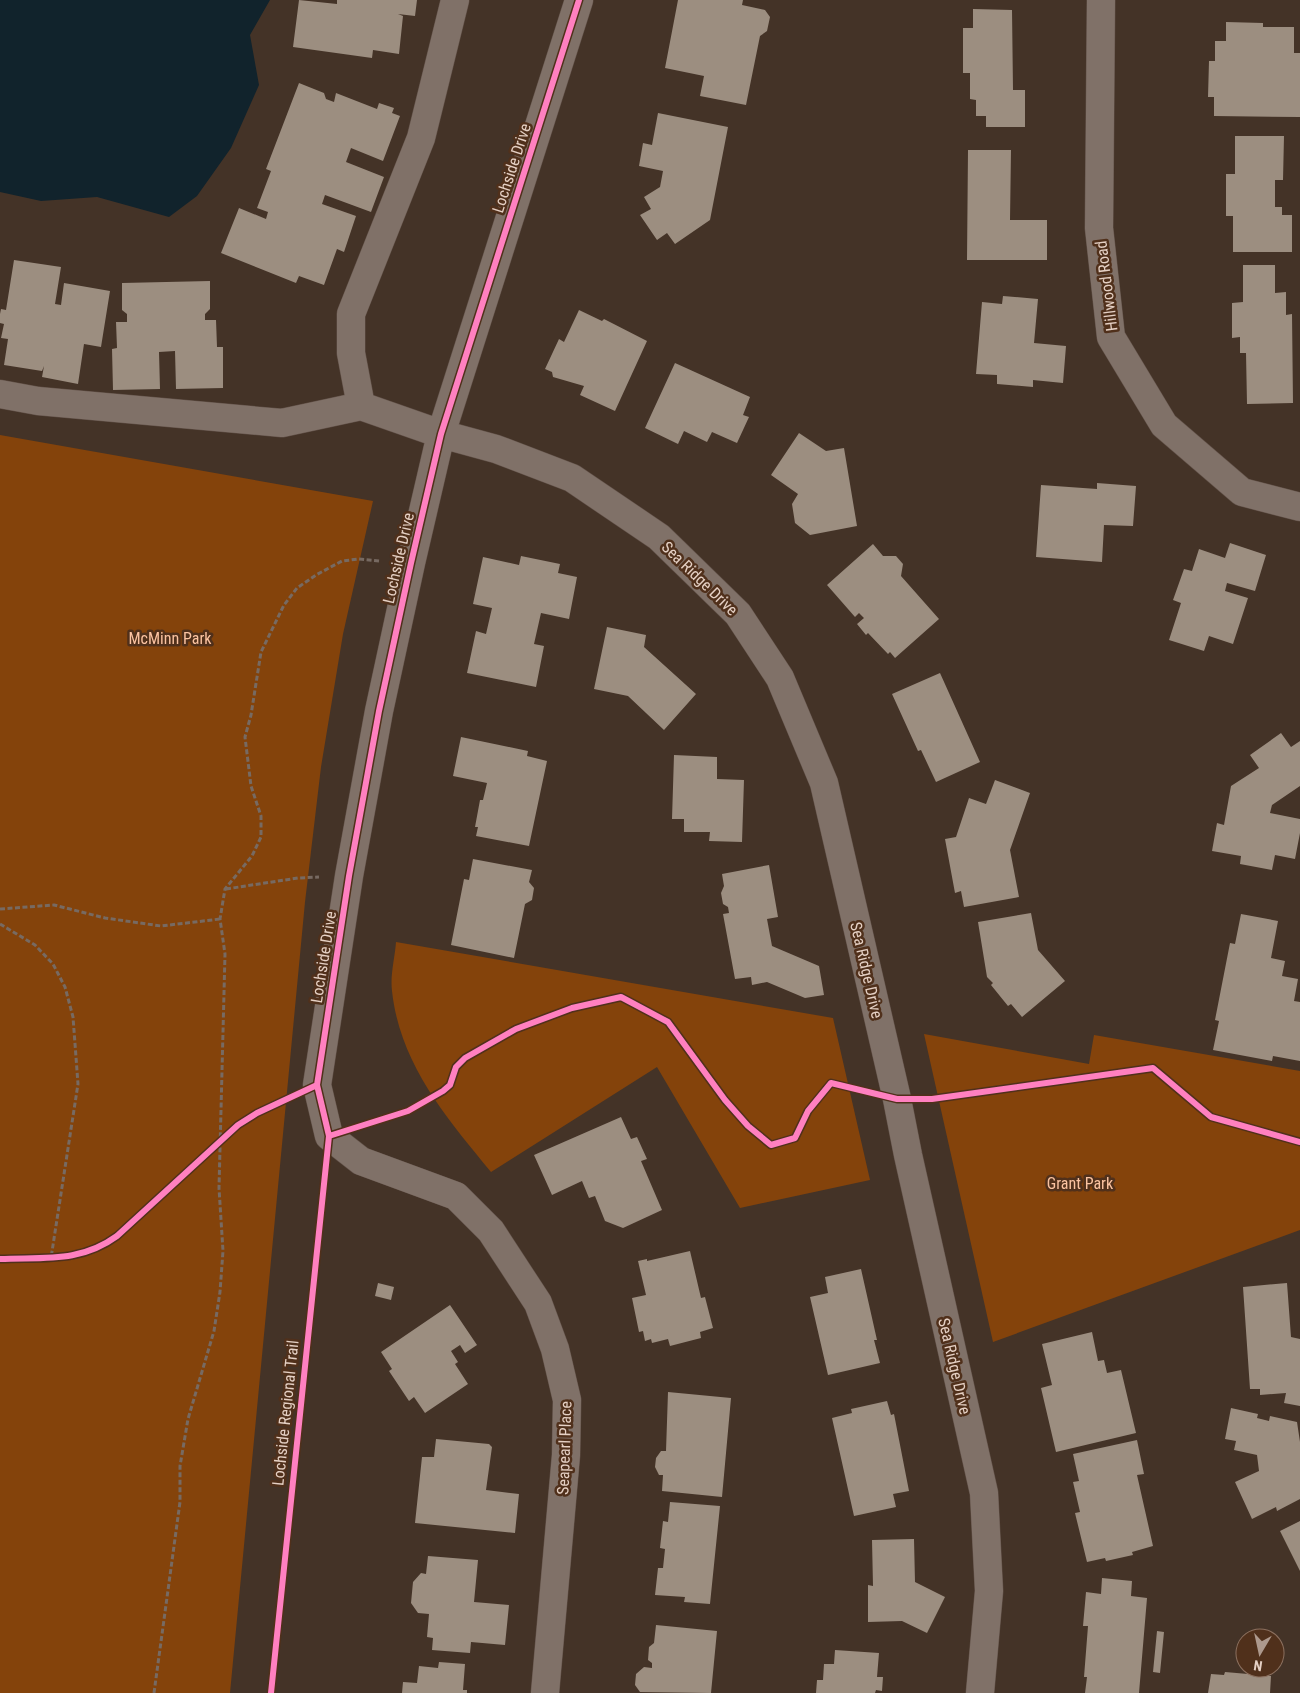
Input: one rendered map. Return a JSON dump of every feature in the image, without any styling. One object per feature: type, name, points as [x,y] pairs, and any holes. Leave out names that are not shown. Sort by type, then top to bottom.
[{"type":"street","points":[[0,394],[38,401],[282,423],[361,406],[351,353],[351,314],[421,138],[454,0]]},
{"type":"street","name":"Lochside Drive","points":[[329,1136],[317,1085],[349,876],[379,711],[411,563],[441,434],[579,0]]},
{"type":"street","name":"Hillwood Road","points":[[1101,0],[1099,228],[1111,337],[1164,425],[1242,492],[1300,507]]},
{"type":"street","name":"Sea Ridge Drive","points":[[361,406],[441,434],[496,449],[572,478],[659,537],[738,614],[780,678],[824,783],[897,1099],[984,1493],[989,1591],[980,1693]]},
{"type":"street","name":"Seapearl Place","points":[[329,1136],[362,1161],[456,1196],[491,1231],[538,1303],[555,1349],[567,1400],[566,1454],[545,1693]]},
{"type":"path","points":[[154,1693],[180,1502],[180,1466],[188,1419],[214,1331],[220,1292],[223,1251],[219,1188],[225,954],[220,919],[225,889],[252,856],[261,837],[261,816],[251,786],[245,737],[261,652],[277,616],[297,588],[316,575],[342,562],[359,559],[411,563]]},
{"type":"path","points":[[225,889],[298,878],[349,876]]},
{"type":"path","points":[[0,909],[54,905],[105,918],[161,926],[220,919]]},
{"type":"path","points":[[0,924],[34,945],[52,964],[65,987],[73,1016],[78,1084],[51,1258]]},
{"type":"path","points":[[214,1148],[226,1136]]},
{"type":"path","points":[[42,1258],[59,1257]]},
{"type":"green space","name":"McMinn Park","points":[[0,435],[373,501],[343,634],[321,767],[305,902],[230,1693],[0,1693]]},
{"type":"green space","points":[[396,942],[833,1018],[870,1180],[740,1208],[657,1067],[491,1172],[442,1110],[415,1066],[405,1042],[397,1017],[392,991],[392,972]]},
{"type":"green space","name":"Grant Park","points":[[924,1034],[1089,1064],[1094,1035],[1300,1071],[1300,1230],[993,1342]]},
{"type":"water","points":[[0,0],[270,0],[250,35],[259,85],[231,148],[197,196],[169,217],[97,197],[41,201],[0,192]]},
{"type":"building","points":[[299,0],[337,4],[337,0],[417,0],[415,16],[398,14],[403,16],[399,54],[373,50],[372,58],[293,47]]},
{"type":"building","points":[[678,0],[743,0],[742,5],[765,10],[770,17],[767,31],[760,36],[746,105],[700,96],[704,76],[665,68]]},
{"type":"building","points":[[973,9],[1012,10],[1013,90],[1025,90],[1025,127],[986,127],[986,116],[976,116],[976,100],[970,99],[970,73],[963,73],[963,28],[973,28]]},
{"type":"building","points":[[1226,22],[1263,23],[1263,27],[1294,27],[1294,53],[1300,53],[1300,117],[1214,116],[1214,97],[1208,97],[1209,61],[1215,61],[1215,41],[1226,41]]},
{"type":"building","points":[[299,83],[324,93],[326,99],[334,102],[336,93],[377,109],[379,103],[394,108],[392,113],[400,116],[383,161],[351,148],[346,162],[384,177],[371,212],[325,195],[322,204],[356,216],[344,252],[337,249],[324,285],[299,276],[296,283],[221,253],[239,208],[266,219],[268,212],[257,208],[271,171],[266,169]]},
{"type":"building","points":[[658,113],[728,127],[710,220],[675,244],[667,233],[657,240],[640,215],[651,209],[644,197],[660,187],[663,171],[639,166],[643,143],[652,145]]},
{"type":"building","points":[[1235,136],[1284,136],[1283,180],[1275,180],[1275,207],[1282,207],[1282,215],[1292,215],[1292,252],[1233,252],[1233,216],[1226,216],[1226,174],[1235,174]]},
{"type":"building","points":[[968,150],[1011,150],[1010,220],[1047,220],[1047,260],[967,260]]},
{"type":"building","points":[[14,260],[61,267],[55,304],[61,305],[64,283],[110,291],[101,347],[84,344],[78,384],[42,377],[44,366],[42,371],[4,365],[8,339],[1,338],[4,324],[0,323],[0,314],[1,309],[6,310]]},
{"type":"building","points":[[1243,265],[1275,265],[1275,293],[1286,292],[1286,315],[1292,314],[1293,403],[1247,404],[1246,353],[1240,353],[1240,337],[1232,338],[1232,303],[1243,302]]},
{"type":"building","points":[[210,281],[210,309],[205,314],[205,320],[216,320],[217,347],[223,347],[223,388],[176,389],[175,351],[159,352],[160,389],[113,390],[112,349],[117,348],[116,322],[127,322],[127,314],[122,310],[122,283]]},
{"type":"building","points":[[1003,296],[1038,299],[1034,343],[1066,346],[1063,383],[1033,380],[1033,387],[997,384],[997,375],[976,374],[982,302],[1002,304]]},
{"type":"building","points":[[579,310],[602,321],[604,319],[647,341],[615,411],[580,395],[584,386],[553,377],[552,372],[545,369],[559,339],[564,342]]},
{"type":"building","points":[[675,363],[750,397],[743,415],[749,417],[737,443],[712,432],[707,442],[684,431],[678,444],[645,428]]},
{"type":"building","points":[[799,433],[826,451],[844,448],[857,526],[810,535],[795,523],[792,504],[798,494],[771,475]]},
{"type":"building","points":[[1097,483],[1136,486],[1133,526],[1104,525],[1102,562],[1036,557],[1041,485],[1097,489]]},
{"type":"building","points":[[1230,543],[1266,555],[1255,591],[1227,583],[1225,591],[1248,598],[1233,644],[1209,636],[1204,651],[1169,640],[1181,603],[1173,600],[1184,569],[1192,571],[1199,549],[1225,558]]},
{"type":"building","points":[[873,544],[883,556],[896,556],[903,564],[901,576],[939,619],[895,658],[890,652],[888,654],[868,633],[866,635],[857,624],[864,618],[859,613],[855,617],[827,585]]},
{"type":"building","points":[[521,556],[560,564],[558,573],[577,577],[569,619],[541,613],[534,644],[544,646],[536,687],[467,673],[476,631],[486,634],[492,608],[473,604],[483,557],[519,565]]},
{"type":"building","points":[[607,627],[646,635],[644,647],[696,694],[664,730],[628,696],[594,689]]},
{"type":"building","points":[[940,673],[980,762],[936,782],[921,750],[918,751],[892,694]]},
{"type":"building","points":[[1281,733],[1291,747],[1300,741],[1300,786],[1272,805],[1270,813],[1300,819],[1300,833],[1295,859],[1275,855],[1272,870],[1240,864],[1241,856],[1212,851],[1217,823],[1224,825],[1231,786],[1259,768],[1250,755]]},
{"type":"building","points":[[461,737],[528,751],[527,756],[547,761],[529,846],[476,836],[478,827],[475,827],[480,800],[483,800],[487,783],[453,776]]},
{"type":"building","points":[[674,755],[717,757],[717,779],[744,780],[742,842],[709,841],[710,832],[684,832],[684,819],[672,819]]},
{"type":"building","points":[[995,780],[1030,793],[1010,850],[1019,897],[964,907],[961,891],[955,893],[945,839],[956,837],[969,798],[986,804]]},
{"type":"building","points":[[473,859],[532,870],[529,882],[534,888],[532,900],[525,904],[514,958],[451,945],[464,879],[469,880]]},
{"type":"building","points":[[769,865],[778,917],[767,919],[772,946],[819,966],[824,995],[805,998],[767,982],[752,985],[751,977],[735,979],[723,914],[729,913],[728,907],[723,904],[721,893],[724,886],[722,874]]},
{"type":"building","points":[[1031,913],[1038,950],[1065,981],[1022,1017],[1011,1004],[1008,1006],[987,977],[978,922]]},
{"type":"building","points":[[1241,914],[1278,921],[1271,958],[1285,961],[1282,976],[1298,979],[1294,1001],[1300,1002],[1300,1061],[1273,1056],[1272,1061],[1213,1050],[1219,1021],[1215,1020],[1230,943],[1235,944]]},
{"type":"building","points":[[621,1117],[631,1139],[637,1137],[647,1159],[641,1161],[662,1210],[623,1228],[605,1221],[595,1196],[589,1198],[582,1181],[552,1195],[534,1155]]},
{"type":"building","points":[[690,1251],[701,1298],[705,1297],[713,1328],[700,1332],[701,1338],[670,1346],[668,1339],[652,1343],[651,1339],[645,1341],[643,1331],[639,1332],[632,1298],[646,1295],[638,1261],[647,1259],[647,1261]]},
{"type":"building","points":[[861,1269],[877,1340],[874,1340],[880,1363],[828,1375],[810,1297],[828,1293],[825,1277]]},
{"type":"building","points":[[378,1283],[394,1287],[391,1300],[375,1296]]},
{"type":"building","points":[[1287,1283],[1291,1337],[1300,1339],[1300,1406],[1284,1403],[1286,1393],[1260,1395],[1260,1389],[1250,1389],[1243,1287]]},
{"type":"building","points":[[450,1305],[477,1345],[465,1353],[460,1345],[451,1351],[458,1362],[455,1364],[468,1384],[425,1413],[414,1397],[409,1401],[389,1371],[392,1369],[381,1352]]},
{"type":"building","points":[[1092,1332],[1098,1361],[1104,1360],[1107,1373],[1121,1370],[1136,1433],[1056,1452],[1041,1388],[1052,1385],[1042,1344]]},
{"type":"building","points":[[668,1392],[731,1398],[722,1497],[662,1491],[663,1475],[659,1475],[655,1467],[656,1458],[661,1451],[666,1451]]},
{"type":"building","points":[[887,1401],[891,1415],[894,1414],[909,1491],[893,1494],[896,1507],[854,1516],[832,1418],[852,1413],[851,1409]]},
{"type":"building","points":[[1231,1408],[1258,1414],[1257,1418],[1269,1421],[1270,1416],[1297,1422],[1300,1442],[1300,1499],[1277,1511],[1276,1507],[1252,1519],[1235,1482],[1259,1471],[1257,1455],[1234,1450],[1236,1441],[1225,1439]]},
{"type":"building","points":[[436,1439],[489,1444],[492,1447],[486,1490],[519,1494],[515,1533],[415,1523],[422,1457],[434,1457]]},
{"type":"building","points":[[1137,1440],[1144,1474],[1137,1475],[1153,1546],[1132,1552],[1133,1555],[1106,1561],[1105,1558],[1087,1562],[1075,1513],[1080,1512],[1073,1482],[1079,1481],[1073,1454]]},
{"type":"building","points":[[670,1502],[720,1506],[710,1604],[684,1602],[685,1597],[655,1595],[658,1568],[663,1568],[665,1549],[660,1548],[663,1521],[668,1522]]},
{"type":"building","points":[[1300,1521],[1300,1571],[1280,1531]]},
{"type":"building","points":[[914,1539],[915,1582],[945,1597],[927,1633],[902,1621],[868,1622],[868,1585],[873,1586],[872,1540]]},
{"type":"building","points":[[428,1556],[478,1560],[474,1602],[509,1605],[505,1645],[471,1642],[470,1653],[432,1650],[433,1638],[427,1637],[429,1614],[418,1613],[411,1603],[413,1582],[421,1573],[426,1574]]},
{"type":"building","points":[[1102,1578],[1132,1581],[1131,1596],[1147,1598],[1139,1693],[1085,1693],[1087,1677],[1084,1677],[1088,1626],[1083,1626],[1086,1592],[1101,1594]]},
{"type":"building","points":[[656,1625],[717,1631],[711,1693],[640,1692],[635,1685],[636,1674],[644,1667],[652,1668],[652,1663],[648,1660],[649,1647],[654,1643]]},
{"type":"building","points":[[1157,1631],[1164,1632],[1160,1673],[1153,1672]]},
{"type":"building","points":[[835,1650],[879,1653],[877,1677],[883,1677],[882,1691],[876,1690],[875,1693],[816,1693],[817,1680],[823,1680],[824,1664],[834,1664]]},
{"type":"building","points":[[439,1662],[465,1664],[463,1690],[467,1690],[467,1693],[402,1693],[403,1682],[417,1683],[419,1666],[438,1668]]},
{"type":"building","points":[[1225,1672],[1235,1673],[1235,1678],[1271,1678],[1270,1693],[1208,1693],[1211,1674],[1224,1675]]},
{"type":"cycle path","name":"Lochside Regional Trail","points":[[271,1693],[329,1136],[317,1085],[349,876],[379,711],[441,434],[579,0]]},
{"type":"cycle path","points":[[329,1136],[408,1111],[443,1091],[450,1085],[456,1067],[465,1058],[516,1029],[572,1008],[621,997],[668,1022],[725,1100],[748,1126],[771,1145],[795,1138],[808,1111],[831,1083],[897,1099],[932,1099],[1153,1068],[1211,1117],[1300,1142]]},
{"type":"cycle path","points":[[0,1259],[61,1257],[75,1255],[103,1245],[117,1236],[238,1125],[257,1113],[317,1085]]}]
